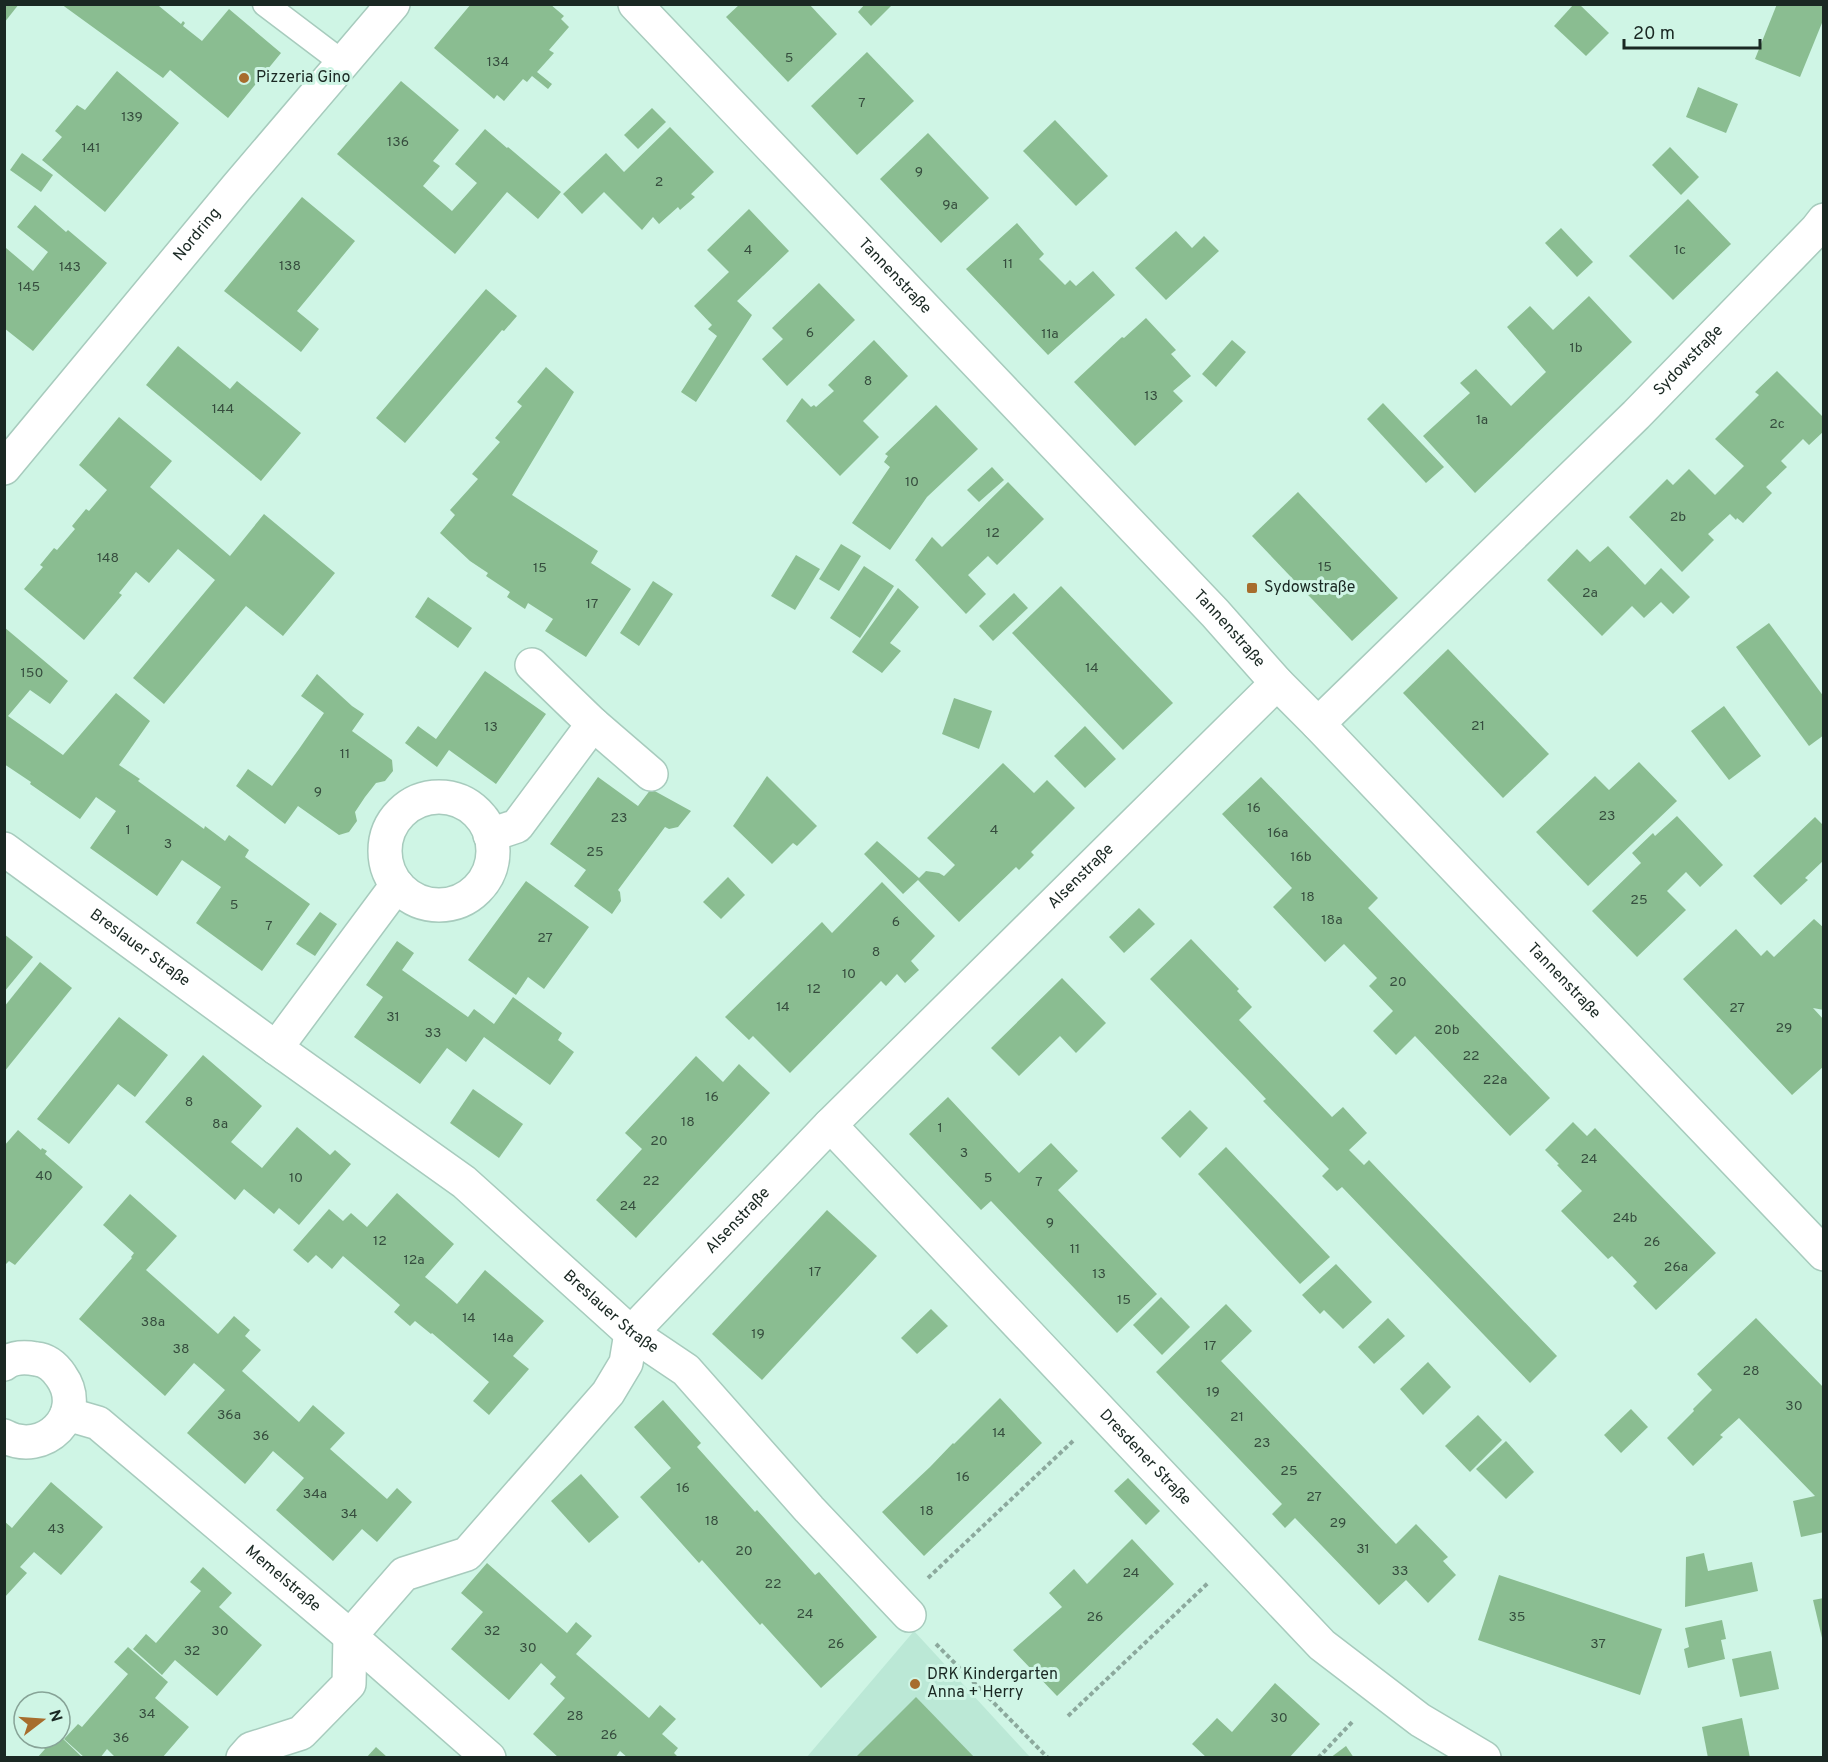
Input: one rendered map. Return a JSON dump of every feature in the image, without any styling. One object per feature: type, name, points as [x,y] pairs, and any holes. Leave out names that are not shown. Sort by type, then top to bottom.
[{"type":"street","name":"Nordring","points":[[4,468],[237,187],[393,4]]},
{"type":"street","name":"Tannenstraße","points":[[635,4],[1215,613],[1276,683],[1318,724],[1824,1254]]},
{"type":"street","name":"Sydowstraße","points":[[1318,724],[1636,415],[1824,220]]},
{"type":"street","points":[[532,665],[651,774]]},
{"type":"street","name":"Alsenstraße","points":[[631,1333],[830,1125],[1276,683]]},
{"type":"street","points":[[490,835],[517,826],[593,723]]},
{"type":"street","points":[[438,797],[455,800],[470,807],[483,819],[490,835],[493,853],[489,872],[480,887],[464,899],[447,905],[428,904],[410,897],[397,885],[388,870],[385,853],[387,836],[395,820],[406,808],[421,800],[438,797]]},
{"type":"street","name":"Breslauer Straße","points":[[4,849],[464,1182],[631,1333],[686,1370],[810,1509],[909,1615]]},
{"type":"street","points":[[276,1048],[397,885]]},
{"type":"street","name":"Dresdener Straße","points":[[830,1125],[1322,1645],[1420,1720],[1484,1758]]},
{"type":"street","points":[[243,1758],[251,1749],[301,1733],[349,1684],[351,1636],[404,1574],[467,1554],[608,1393],[626,1363],[631,1333]]},
{"type":"street","points":[[4,1364],[24,1357],[41,1359],[56,1368],[65,1382],[69,1398],[67,1414],[58,1429],[45,1438],[29,1443],[4,1436]]},
{"type":"street","name":"Memelstraße","points":[[67,1414],[98,1423],[351,1636],[489,1758]]},
{"type":"lane","points":[[265,4],[343,63]]},
{"type":"path","points":[[924,1581],[1102,1414]]},
{"type":"path","points":[[1068,1716],[1237,1555]]},
{"type":"path","points":[[909,1615],[1048,1758]]},
{"type":"path","points":[[1318,1758],[1381,1691]]},
{"type":"shaded area","name":"DRK Kindergarten Anna + Herry","points":[[914,1631],[1030,1757],[806,1758]]},
{"type":"building","points":[[4,4],[19,4],[4,23]]},
{"type":"building","points":[[61,4],[161,4],[159,6],[181,24],[183,21],[185,23],[183,26],[202,41],[229,9],[281,53],[228,118],[170,70],[163,78]]},
{"type":"building","points":[[471,4],[550,4],[564,16],[561,19],[569,27],[549,50],[554,53],[537,72],[552,84],[548,89],[532,76],[527,82],[523,79],[504,101],[497,95],[494,99],[434,48]]},
{"type":"building","points":[[740,4],[809,4],[837,34],[788,82],[726,17]]},
{"type":"building","points":[[865,4],[893,4],[871,26],[858,12]]},
{"type":"building","points":[[1574,4],[1579,4],[1609,33],[1586,56],[1554,26]]},
{"type":"building","points":[[1777,4],[1824,4],[1824,18],[1800,77],[1755,59]]},
{"type":"building","points":[[867,52],[914,101],[857,155],[811,106]]},
{"type":"building","points":[[117,71],[179,123],[105,212],[42,160],[62,137],[55,131],[77,105],[85,110]]},
{"type":"building","points":[[401,81],[459,130],[433,161],[440,166],[423,186],[452,211],[477,183],[455,164],[485,129],[561,192],[538,219],[507,192],[455,254],[337,154]]},
{"type":"building","points":[[1698,87],[1738,104],[1726,133],[1686,117]]},
{"type":"building","points":[[652,108],[666,122],[638,149],[624,135]]},
{"type":"building","points":[[1055,120],[1108,176],[1076,206],[1023,151]]},
{"type":"building","points":[[670,127],[714,172],[691,194],[695,197],[680,210],[678,207],[659,224],[653,217],[642,230],[604,192],[582,214],[563,194],[606,153],[624,172]]},
{"type":"building","points":[[928,133],[989,198],[941,243],[880,179]]},
{"type":"building","points":[[1670,147],[1699,177],[1681,195],[1652,165]]},
{"type":"building","points":[[22,153],[53,175],[41,192],[10,170]]},
{"type":"building","points":[[302,197],[355,241],[297,311],[319,329],[301,352],[224,291]]},
{"type":"building","points":[[1688,199],[1731,244],[1673,300],[1629,256]]},
{"type":"building","points":[[35,205],[107,263],[33,351],[4,328],[4,250],[6,248],[33,271],[48,252],[17,227]]},
{"type":"building","points":[[749,209],[789,251],[737,301],[752,315],[696,402],[681,392],[717,336],[708,329],[712,325],[694,306],[729,272],[707,250]]},
{"type":"building","points":[[1017,223],[1044,254],[1039,259],[1065,285],[1070,280],[1076,286],[1093,271],[1115,295],[1048,355],[966,269]]},
{"type":"building","points":[[1561,228],[1593,262],[1577,277],[1545,243]]},
{"type":"building","points":[[1176,231],[1192,248],[1204,236],[1219,251],[1166,300],[1135,268]]},
{"type":"building","points":[[819,283],[855,320],[787,386],[762,359],[783,339],[772,328]]},
{"type":"building","points":[[486,289],[517,316],[504,331],[502,330],[405,443],[376,418]]},
{"type":"building","points":[[1589,296],[1632,342],[1475,493],[1423,436],[1470,393],[1460,383],[1476,369],[1511,406],[1546,372],[1507,327],[1530,306],[1553,330]]},
{"type":"building","points":[[1146,318],[1176,350],[1171,354],[1191,376],[1173,391],[1183,401],[1135,446],[1074,382]]},
{"type":"building","points":[[874,340],[908,376],[863,421],[879,437],[840,476],[786,421],[802,398],[811,407],[814,405],[816,407],[834,391],[828,385]]},
{"type":"building","points":[[1232,340],[1246,352],[1216,387],[1202,374]]},
{"type":"building","points":[[178,346],[230,389],[237,381],[301,433],[261,481],[146,385]]},
{"type":"building","points":[[546,367],[574,392],[512,495],[598,551],[591,563],[631,589],[586,657],[545,631],[553,619],[528,603],[525,609],[507,597],[510,592],[486,576],[488,573],[470,561],[440,533],[455,515],[450,510],[478,479],[472,474],[500,442],[495,438],[522,406],[517,402]]},
{"type":"building","points":[[1777,371],[1824,418],[1824,431],[1809,445],[1803,439],[1781,461],[1787,467],[1766,487],[1772,493],[1743,523],[1730,514],[1708,534],[1714,540],[1682,572],[1629,517],[1667,479],[1673,485],[1689,469],[1715,495],[1744,466],[1715,439],[1759,395],[1755,392]]},
{"type":"building","points":[[1383,403],[1444,467],[1426,483],[1367,419]]},
{"type":"building","points":[[936,405],[978,449],[927,497],[890,550],[852,523],[890,467],[884,462],[888,456],[885,454]]},
{"type":"building","points":[[119,417],[172,461],[150,487],[230,556],[264,514],[335,573],[283,636],[246,606],[164,704],[133,678],[215,580],[178,549],[149,583],[136,572],[119,593],[122,595],[84,640],[24,589],[43,567],[40,565],[54,548],[57,550],[75,529],[72,526],[86,509],[89,511],[107,490],[79,465]]},
{"type":"building","points":[[992,467],[1004,480],[979,502],[967,490]]},
{"type":"building","points":[[1008,482],[1044,519],[997,565],[988,556],[968,575],[986,594],[966,614],[915,560],[932,537],[942,547]]},
{"type":"building","points":[[1298,492],[1398,598],[1352,641],[1252,536]]},
{"type":"building","points":[[841,544],[861,556],[839,591],[819,579]]},
{"type":"building","points":[[1608,546],[1645,585],[1661,568],[1690,597],[1673,614],[1661,602],[1644,618],[1632,606],[1602,636],[1547,580],[1577,549],[1590,562]]},
{"type":"building","points":[[796,555],[820,569],[795,610],[771,596]]},
{"type":"building","points":[[864,566],[894,586],[860,638],[830,618]]},
{"type":"building","points":[[653,581],[673,594],[639,646],[620,633]]},
{"type":"building","points":[[1061,586],[1173,703],[1123,750],[1012,633]]},
{"type":"building","points":[[898,588],[919,607],[890,643],[901,651],[882,673],[852,652]]},
{"type":"building","points":[[1014,593],[1028,608],[993,641],[979,626]]},
{"type":"building","points":[[428,597],[472,628],[458,648],[415,617]]},
{"type":"building","points":[[1769,623],[1824,697],[1824,735],[1809,746],[1736,647]]},
{"type":"building","points":[[4,627],[68,681],[50,704],[30,690],[8,716],[63,755],[116,693],[150,721],[119,765],[204,829],[205,826],[225,841],[229,835],[249,850],[245,857],[310,904],[262,971],[196,923],[221,887],[182,860],[157,896],[90,848],[116,811],[96,797],[80,819],[4,764]]},
{"type":"building","points":[[1448,649],[1549,754],[1503,798],[1403,693]]},
{"type":"building","points":[[485,671],[546,714],[496,784],[449,750],[437,767],[405,743],[418,726],[436,739]]},
{"type":"building","points":[[317,674],[364,714],[352,731],[392,760],[393,771],[385,781],[376,783],[365,797],[355,812],[357,821],[349,832],[339,835],[298,806],[285,824],[236,786],[248,769],[272,786],[299,749],[324,713],[301,696]]},
{"type":"building","points":[[954,698],[992,711],[979,749],[942,734]]},
{"type":"building","points":[[1724,706],[1761,756],[1729,780],[1691,731]]},
{"type":"building","points":[[1085,726],[1116,759],[1085,788],[1054,756]]},
{"type":"building","points":[[1639,762],[1677,801],[1588,886],[1536,832],[1595,776],[1609,790]]},
{"type":"building","points":[[1003,763],[1034,793],[1047,780],[1075,808],[1031,852],[1034,855],[1019,870],[1016,867],[959,922],[918,880],[903,894],[864,854],[877,841],[919,878],[926,871],[944,876],[955,865],[927,838]]},
{"type":"building","points":[[767,776],[817,826],[797,846],[793,843],[772,864],[733,826]]},
{"type":"building","points":[[598,777],[638,806],[651,789],[691,811],[678,827],[669,829],[665,827],[618,890],[621,901],[612,914],[574,886],[586,870],[550,844]]},
{"type":"building","points":[[1261,777],[1378,898],[1368,908],[1550,1098],[1510,1136],[1415,1036],[1396,1055],[1373,1031],[1393,1011],[1369,986],[1377,978],[1344,944],[1325,962],[1273,907],[1292,888],[1222,814]]},
{"type":"building","points":[[1677,816],[1723,865],[1700,887],[1686,872],[1667,891],[1686,910],[1637,957],[1592,911],[1641,863],[1632,853],[1653,833],[1655,836]]},
{"type":"building","points":[[1815,817],[1824,826],[1824,860],[1805,878],[1808,880],[1781,905],[1753,876]]},
{"type":"building","points":[[728,877],[745,895],[721,919],[703,902]]},
{"type":"building","points":[[526,881],[589,927],[544,989],[528,977],[516,995],[468,960]]},
{"type":"building","points":[[882,882],[935,936],[911,961],[919,970],[905,983],[897,974],[886,986],[881,981],[790,1073],[753,1036],[749,1040],[725,1017],[822,922],[832,933]]},
{"type":"building","points":[[1139,908],[1155,924],[1124,953],[1109,937]]},
{"type":"building","points":[[320,912],[337,924],[315,956],[296,944]]},
{"type":"building","points":[[1814,919],[1824,928],[1824,1010],[1813,1008],[1824,1020],[1824,1066],[1792,1095],[1683,979],[1736,929],[1761,956],[1767,950],[1774,957]]},
{"type":"building","points":[[4,934],[33,957],[4,992]]},
{"type":"building","points":[[1191,939],[1239,989],[1237,991],[1252,1007],[1239,1020],[1332,1117],[1343,1107],[1367,1133],[1349,1150],[1364,1165],[1369,1160],[1557,1356],[1530,1383],[1342,1187],[1337,1191],[1322,1176],[1329,1169],[1263,1101],[1266,1099],[1150,979]]},
{"type":"building","points":[[397,941],[414,953],[402,970],[468,1017],[474,1009],[494,1024],[513,997],[562,1033],[558,1040],[574,1052],[550,1085],[484,1037],[466,1062],[447,1048],[420,1084],[354,1037],[383,997],[366,985]]},
{"type":"building","points":[[40,962],[72,988],[4,1072],[4,1007]]},
{"type":"building","points":[[1062,978],[1106,1023],[1076,1053],[1060,1036],[1019,1076],[991,1048]]},
{"type":"building","points":[[119,1017],[168,1055],[135,1097],[118,1084],[69,1144],[37,1119]]},
{"type":"building","points":[[203,1055],[262,1106],[231,1142],[262,1168],[297,1127],[330,1155],[335,1150],[351,1164],[299,1225],[279,1208],[274,1214],[244,1189],[235,1200],[145,1122]]},
{"type":"building","points":[[696,1056],[723,1082],[739,1064],[770,1093],[636,1238],[596,1200],[642,1149],[625,1133]]},
{"type":"building","points":[[473,1089],[523,1124],[499,1158],[450,1123]]},
{"type":"building","points":[[948,1097],[1019,1173],[1051,1143],[1078,1171],[1058,1190],[1157,1294],[1117,1333],[991,1201],[981,1210],[909,1134]]},
{"type":"building","points":[[1190,1110],[1208,1128],[1180,1158],[1161,1138]]},
{"type":"building","points":[[1573,1122],[1587,1136],[1595,1128],[1716,1253],[1656,1310],[1633,1286],[1637,1282],[1612,1256],[1608,1259],[1561,1211],[1582,1191],[1545,1150]]},
{"type":"building","points":[[18,1130],[41,1150],[42,1148],[47,1151],[45,1154],[83,1187],[15,1265],[9,1261],[4,1266],[4,1146]]},
{"type":"building","points":[[1226,1147],[1330,1257],[1300,1284],[1198,1174]]},
{"type":"building","points":[[397,1193],[454,1244],[425,1277],[457,1304],[485,1270],[544,1321],[513,1356],[529,1369],[489,1415],[473,1401],[489,1382],[432,1333],[415,1321],[410,1326],[394,1312],[400,1305],[343,1256],[332,1269],[316,1255],[308,1263],[293,1250],[329,1209],[343,1221],[351,1213],[367,1227]]},
{"type":"building","points":[[130,1194],[177,1236],[146,1270],[218,1334],[234,1316],[250,1330],[245,1336],[261,1350],[242,1371],[299,1422],[313,1405],[345,1433],[330,1449],[387,1499],[397,1488],[412,1502],[377,1542],[362,1529],[333,1561],[276,1510],[304,1478],[273,1451],[245,1484],[187,1433],[225,1390],[194,1363],[165,1396],[79,1319],[132,1258],[134,1253],[103,1225]]},
{"type":"building","points":[[827,1210],[877,1256],[762,1380],[712,1334]]},
{"type":"building","points":[[1336,1264],[1372,1302],[1343,1329],[1324,1310],[1320,1314],[1302,1295]]},
{"type":"building","points":[[1161,1297],[1190,1327],[1162,1355],[1133,1325]]},
{"type":"building","points":[[1226,1304],[1252,1331],[1221,1361],[1396,1544],[1416,1524],[1448,1557],[1443,1561],[1456,1575],[1428,1603],[1406,1580],[1379,1605],[1295,1518],[1285,1528],[1272,1514],[1282,1504],[1156,1372]]},
{"type":"building","points":[[931,1309],[948,1326],[917,1354],[901,1338]]},
{"type":"building","points":[[1388,1318],[1405,1336],[1374,1364],[1358,1347]]},
{"type":"building","points":[[1756,1318],[1824,1388],[1824,1532],[1801,1537],[1793,1501],[1815,1496],[1739,1418],[1720,1435],[1723,1437],[1693,1466],[1667,1438],[1712,1390],[1697,1374]]},
{"type":"building","points":[[1428,1362],[1451,1387],[1423,1415],[1400,1389]]},
{"type":"building","points":[[1000,1398],[1042,1443],[924,1556],[882,1512]]},
{"type":"building","points":[[663,1400],[701,1443],[697,1447],[755,1512],[757,1510],[815,1575],[819,1572],[877,1637],[821,1688],[702,1560],[699,1563],[640,1497],[671,1468],[634,1427]]},
{"type":"building","points":[[1631,1409],[1648,1427],[1621,1453],[1604,1435]]},
{"type":"building","points":[[1478,1415],[1502,1440],[1470,1472],[1445,1446]]},
{"type":"building","points":[[1506,1441],[1534,1472],[1506,1499],[1476,1469]]},
{"type":"building","points":[[581,1474],[619,1517],[589,1543],[551,1501]]},
{"type":"building","points":[[1128,1478],[1160,1511],[1146,1525],[1114,1491]]},
{"type":"building","points":[[51,1482],[103,1527],[61,1575],[34,1552],[20,1567],[27,1573],[4,1598],[4,1521],[12,1528]]},
{"type":"building","points":[[1132,1539],[1174,1584],[1057,1696],[1013,1650],[1062,1607],[1049,1593],[1074,1569],[1087,1584]]},
{"type":"building","points":[[1704,1553],[1708,1571],[1752,1562],[1758,1591],[1685,1607],[1686,1557]]},
{"type":"building","points":[[487,1563],[567,1633],[576,1622],[592,1636],[576,1654],[649,1718],[660,1705],[676,1719],[662,1734],[678,1748],[674,1753],[679,1758],[628,1758],[620,1751],[615,1758],[559,1758],[533,1734],[565,1698],[550,1684],[556,1677],[541,1663],[509,1700],[451,1649],[483,1612],[461,1593]]},
{"type":"building","points":[[203,1567],[232,1593],[219,1607],[262,1645],[217,1696],[175,1660],[162,1675],[133,1649],[146,1634],[156,1643],[201,1591],[190,1582]]},
{"type":"building","points":[[1499,1575],[1662,1629],[1640,1695],[1478,1640]]},
{"type":"building","points":[[1824,1598],[1824,1642],[1823,1642],[1813,1600]]},
{"type":"building","points":[[1722,1620],[1726,1639],[1721,1640],[1725,1659],[1688,1668],[1684,1649],[1689,1647],[1685,1628]]},
{"type":"building","points":[[128,1647],[168,1682],[155,1698],[189,1727],[162,1758],[116,1758],[107,1749],[100,1758],[85,1758],[72,1746],[72,1730],[78,1724],[82,1727],[128,1674],[114,1662]]},
{"type":"building","points":[[1771,1651],[1779,1689],[1740,1697],[1732,1659]]},
{"type":"building","points":[[1275,1683],[1320,1724],[1289,1758],[1207,1758],[1192,1744],[1217,1718],[1232,1732]]},
{"type":"building","points":[[916,1697],[975,1758],[855,1758]]},
{"type":"building","points":[[1742,1718],[1750,1758],[1708,1758],[1702,1727]]},
{"type":"building","points":[[1346,1746],[1354,1758],[1330,1758]]},
{"type":"building","points":[[72,1747],[83,1758],[37,1758],[44,1750],[72,1750]]},
{"type":"building","points":[[376,1747],[388,1758],[366,1758]]},
{"type":"place","name":"Pizzeria Gino","points":[[244,78]]},
{"type":"place","name":"Sydowstraße","points":[[1252,588]]},
{"type":"place","name":"DRK Kindergarten Anna + Herry","points":[[915,1684]]}]
